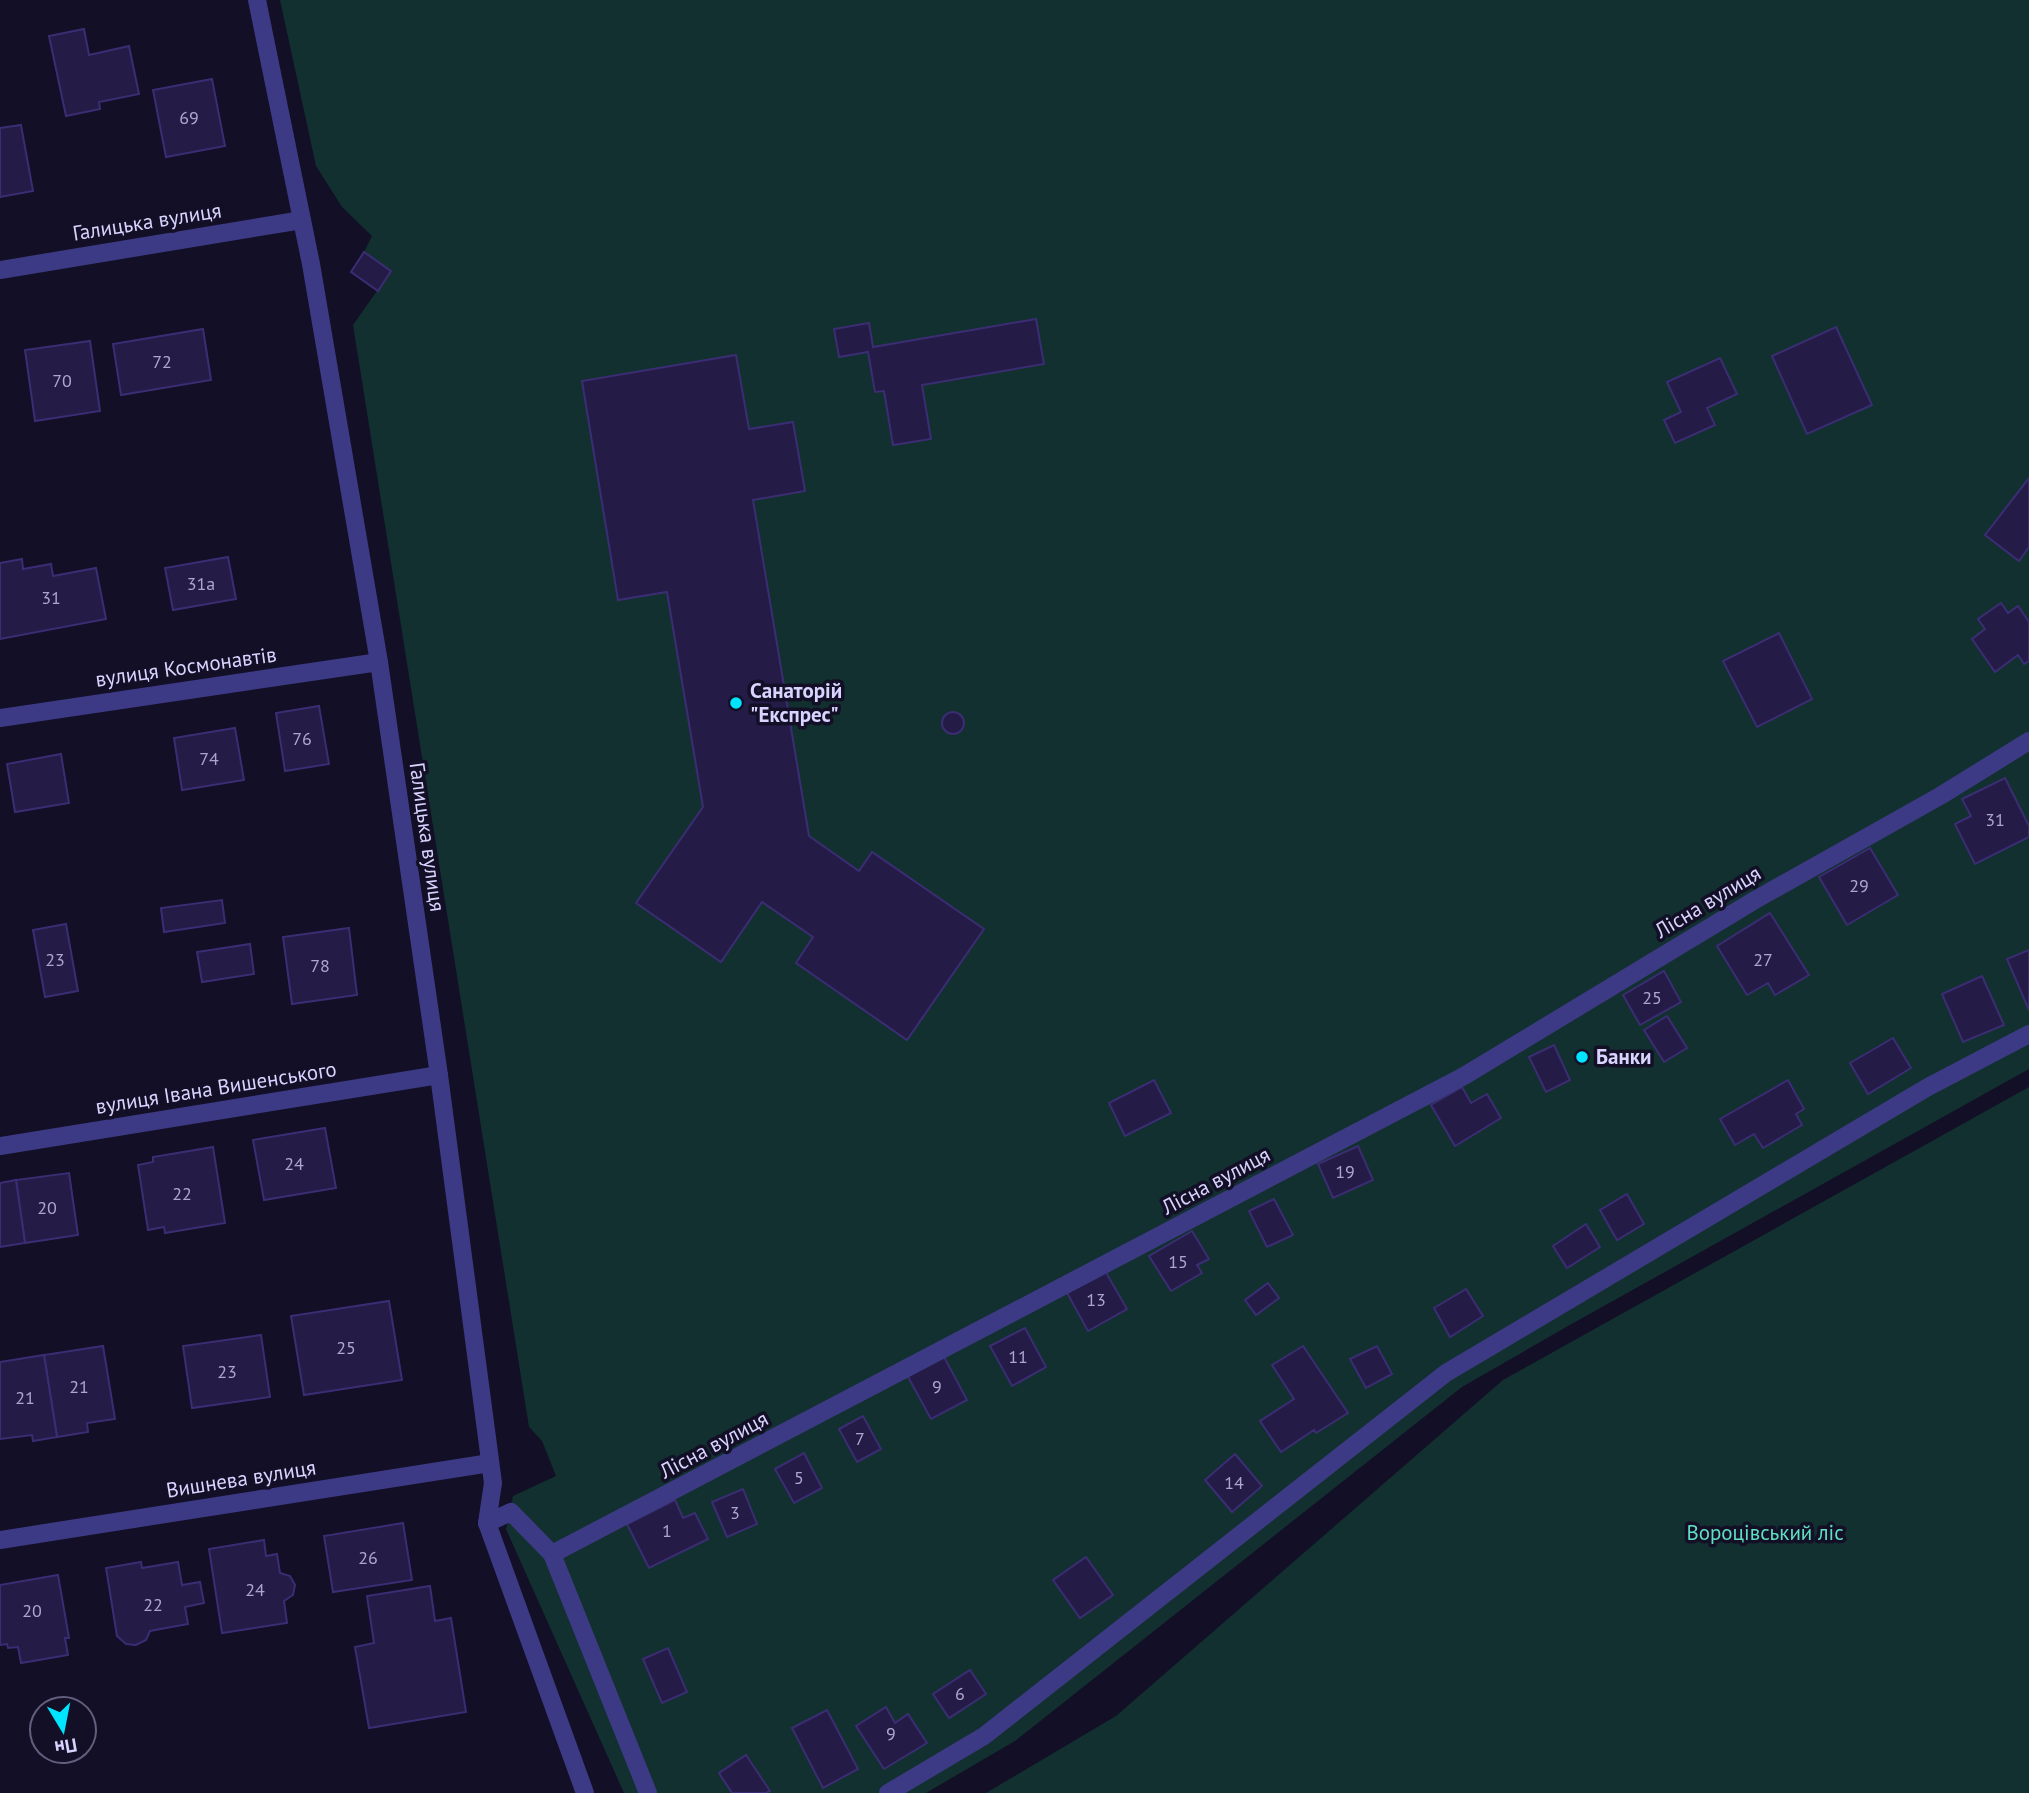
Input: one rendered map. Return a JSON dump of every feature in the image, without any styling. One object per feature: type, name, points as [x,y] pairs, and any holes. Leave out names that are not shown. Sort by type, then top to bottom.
[{"type":"street","name":"Галицька вулиця","points":[[257,0],[311,264],[379,662],[439,1075],[493,1483],[487,1523]]},
{"type":"street","name":"Галицька вулиця","points":[[0,270],[302,220]]},
{"type":"street","name":"вулиця Космонавтів","points":[[0,718],[379,662]]},
{"type":"street","name":"Лісна вулиця","points":[[552,1554],[1464,1076],[1755,900],[1940,796],[2029,741]]},
{"type":"street","points":[[887,1793],[984,1736],[1446,1373],[1928,1087],[2029,1034]]},
{"type":"street","name":"вулиця Івана Вишенського","points":[[0,1146],[439,1075]]},
{"type":"street","name":"Вишнева вулиця","points":[[0,1540],[490,1463]]},
{"type":"street","points":[[585,1793],[487,1523],[510,1512],[552,1554],[648,1793]]},
{"type":"green space","points":[[280,0],[2029,0],[2029,1069],[1462,1387],[1015,1741],[926,1793],[624,1793],[506,1529],[513,1496],[556,1476],[542,1441],[529,1427],[353,325],[391,271],[364,252],[372,236],[342,207],[316,166]]},
{"type":"green space","name":"Вороцівський ліс","points":[[2029,1087],[2029,1793],[986,1793],[1116,1716],[1503,1380]]},
{"type":"building","points":[[84,29],[89,55],[129,46],[139,94],[99,102],[100,109],[66,116],[49,36]]},
{"type":"building","points":[[212,79],[225,146],[166,157],[153,90]]},
{"type":"building","points":[[21,125],[33,191],[0,197],[0,128]]},
{"type":"building","points":[[364,252],[391,271],[378,291],[351,272]]},
{"type":"building","points":[[1036,319],[1044,364],[922,385],[931,439],[893,445],[884,391],[875,392],[868,352],[839,357],[834,329],[869,323],[873,347]]},
{"type":"building","points":[[1836,327],[1872,405],[1807,434],[1772,356]]},
{"type":"building","points":[[203,329],[211,380],[121,395],[113,344]]},
{"type":"building","points":[[90,341],[100,411],[35,421],[25,350]]},
{"type":"building","name":"Санаторій \"Експрес\"","points":[[736,355],[749,429],[793,422],[805,491],[753,500],[809,836],[859,871],[872,852],[984,929],[907,1040],[796,963],[813,937],[762,902],[721,962],[636,903],[703,807],[667,592],[618,600],[582,381]]},
{"type":"building","points":[[1720,358],[1737,394],[1707,408],[1715,425],[1675,443],[1664,420],[1681,412],[1667,382]]},
{"type":"building","points":[[2029,478],[2029,547],[2019,561],[1985,535]]},
{"type":"building","points":[[228,557],[236,599],[173,610],[165,568]]},
{"type":"building","points":[[22,559],[23,569],[51,564],[53,576],[96,568],[106,619],[0,639],[0,563]]},
{"type":"building","points":[[2001,603],[2008,613],[2018,606],[2029,622],[2029,661],[2024,664],[2018,655],[1995,672],[1972,639],[1985,629],[1978,619]]},
{"type":"building","points":[[1779,633],[1812,699],[1757,727],[1723,661]]},
{"type":"building","points":[[319,706],[329,764],[285,771],[276,713]]},
{"type":"building","points":[[949,712],[957,712],[964,719],[964,727],[957,734],[949,734],[942,727],[942,719]]},
{"type":"building","points":[[235,728],[244,780],[182,790],[174,738]]},
{"type":"building","points":[[61,754],[69,803],[15,812],[7,764]]},
{"type":"building","points":[[2005,778],[2029,826],[2029,837],[1975,864],[1955,824],[1971,816],[1962,799]]},
{"type":"building","points":[[1870,848],[1898,895],[1847,925],[1819,877]]},
{"type":"building","points":[[222,900],[225,923],[164,932],[161,908]]},
{"type":"building","points":[[1770,913],[1809,975],[1775,995],[1768,983],[1747,995],[1717,946]]},
{"type":"building","points":[[66,924],[78,991],[45,997],[33,930]]},
{"type":"building","points":[[349,928],[357,995],[292,1004],[283,937]]},
{"type":"building","points":[[250,944],[254,974],[202,982],[197,952]]},
{"type":"building","points":[[2029,950],[2029,1010],[2007,959]]},
{"type":"building","points":[[1664,971],[1681,1002],[1640,1025],[1623,995]]},
{"type":"building","points":[[1982,976],[2004,1025],[1963,1042],[1942,994]]},
{"type":"building","points":[[1667,1016],[1687,1048],[1664,1062],[1644,1030]]},
{"type":"building","points":[[1893,1038],[1911,1068],[1868,1094],[1850,1063]]},
{"type":"building","points":[[1554,1045],[1570,1080],[1546,1092],[1529,1057]]},
{"type":"building","points":[[1154,1080],[1171,1113],[1125,1136],[1109,1103]]},
{"type":"building","points":[[1788,1080],[1804,1109],[1796,1114],[1802,1125],[1763,1148],[1754,1134],[1735,1145],[1720,1119]]},
{"type":"building","points":[[1462,1087],[1471,1103],[1487,1094],[1501,1118],[1455,1146],[1431,1105]]},
{"type":"building","points":[[325,1128],[336,1188],[264,1200],[253,1140]]},
{"type":"building","points":[[1358,1146],[1373,1180],[1333,1198],[1318,1164]]},
{"type":"building","points":[[213,1147],[225,1223],[165,1233],[164,1227],[148,1230],[138,1165],[153,1162],[153,1157]]},
{"type":"building","points":[[69,1173],[78,1235],[25,1243],[16,1180]]},
{"type":"building","points":[[16,1180],[25,1243],[0,1247],[0,1183]]},
{"type":"building","points":[[1627,1194],[1644,1224],[1617,1240],[1600,1210]]},
{"type":"building","points":[[1274,1199],[1293,1235],[1267,1247],[1249,1211]]},
{"type":"building","points":[[1586,1224],[1600,1247],[1567,1268],[1553,1246]]},
{"type":"building","points":[[1192,1231],[1209,1259],[1197,1265],[1202,1273],[1171,1291],[1149,1256]]},
{"type":"building","points":[[1104,1269],[1127,1309],[1088,1331],[1066,1291]]},
{"type":"building","points":[[1268,1283],[1279,1298],[1256,1315],[1245,1300]]},
{"type":"building","points":[[1466,1289],[1483,1316],[1450,1337],[1434,1308]]},
{"type":"building","points":[[389,1301],[402,1380],[304,1395],[291,1316]]},
{"type":"building","points":[[1025,1328],[1046,1367],[1012,1386],[990,1346]]},
{"type":"building","points":[[261,1335],[270,1397],[192,1408],[183,1346]]},
{"type":"building","points":[[103,1346],[115,1419],[87,1423],[88,1432],[57,1437],[44,1355]]},
{"type":"building","points":[[1303,1346],[1348,1413],[1316,1433],[1314,1430],[1281,1452],[1260,1421],[1294,1399],[1272,1365]]},
{"type":"building","points":[[1377,1346],[1392,1374],[1366,1388],[1350,1359]]},
{"type":"building","points":[[44,1355],[57,1437],[33,1441],[32,1435],[0,1439],[0,1362]]},
{"type":"building","points":[[943,1355],[967,1400],[931,1419],[907,1375]]},
{"type":"building","points":[[863,1416],[881,1449],[857,1462],[839,1429]]},
{"type":"building","points":[[804,1453],[822,1488],[794,1503],[775,1469]]},
{"type":"building","points":[[1235,1454],[1262,1486],[1232,1512],[1205,1480]]},
{"type":"building","points":[[743,1489],[757,1524],[727,1537],[712,1502]]},
{"type":"building","points":[[675,1500],[683,1518],[695,1513],[708,1539],[649,1568],[627,1524]]},
{"type":"building","points":[[403,1523],[412,1580],[333,1592],[324,1536]]},
{"type":"building","points":[[264,1540],[266,1556],[277,1554],[280,1573],[290,1576],[295,1585],[293,1595],[284,1601],[287,1623],[222,1633],[209,1549]]},
{"type":"building","points":[[1086,1557],[1113,1595],[1080,1618],[1053,1580]]},
{"type":"building","points":[[141,1562],[142,1568],[178,1562],[182,1585],[200,1582],[204,1603],[185,1607],[188,1624],[150,1631],[146,1640],[136,1645],[126,1644],[117,1636],[106,1568]]},
{"type":"building","points":[[58,1575],[69,1638],[65,1638],[68,1655],[21,1663],[18,1647],[0,1645],[0,1585]]},
{"type":"building","points":[[430,1586],[435,1621],[451,1618],[466,1712],[369,1728],[355,1647],[374,1643],[367,1596]]},
{"type":"building","points":[[668,1648],[687,1692],[662,1703],[643,1659]]},
{"type":"building","points":[[970,1670],[986,1694],[949,1718],[933,1694]]},
{"type":"building","points":[[886,1707],[895,1723],[908,1714],[927,1743],[884,1769],[856,1726]]},
{"type":"building","points":[[827,1710],[858,1769],[823,1788],[792,1728]]},
{"type":"building","points":[[746,1755],[770,1791],[732,1793],[719,1773]]},
{"type":"place","name":"Санаторій \"Експрес\"","points":[[736,703]]},
{"type":"place","name":"Банки","points":[[1582,1057]]}]
